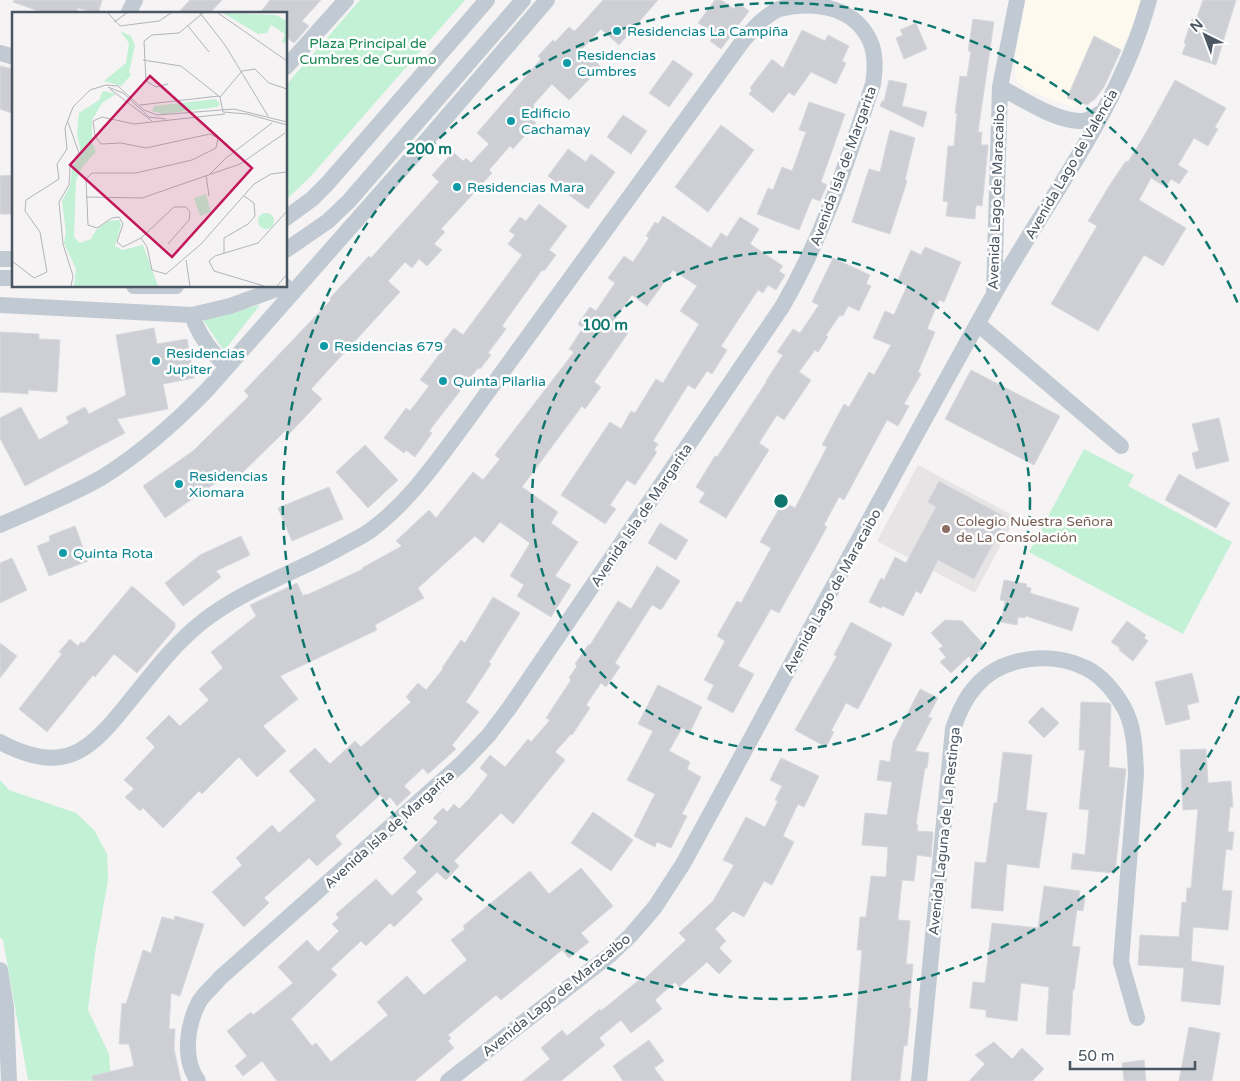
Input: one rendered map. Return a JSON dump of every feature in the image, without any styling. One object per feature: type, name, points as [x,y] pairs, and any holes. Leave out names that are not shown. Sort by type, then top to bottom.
[{"type":"street","points":[[129,12],[135,0]]},
{"type":"street","points":[[288,66],[346,0]]},
{"type":"street","points":[[288,217],[312,199],[327,184],[487,0]]},
{"type":"street","points":[[288,249],[328,221],[349,201],[523,0]]},
{"type":"street","points":[[0,525],[101,478],[134,456],[183,414],[227,367],[407,163],[547,0]]},
{"type":"street","name":"Avenida Lago de Maracaibo","points":[[448,1081],[610,955],[631,935],[655,907],[682,864],[994,295],[1000,86],[1017,0]]},
{"type":"street","name":"Avenida Lago de Valencia","points":[[994,295],[1104,111],[1133,47],[1149,0]]},
{"type":"street","name":"Avenida Isla de Margarita","points":[[0,742],[30,756],[48,758],[66,756],[79,751],[95,739],[115,719],[182,640],[203,622],[236,599],[330,553],[370,531],[401,506],[466,422],[742,42],[755,27],[777,10],[796,2],[806,1],[831,4],[841,8],[858,21],[872,47],[875,67],[873,84],[839,184],[817,240],[800,276],[782,307],[510,708],[488,736],[461,764],[220,978],[200,1000],[190,1024],[188,1053],[198,1081]]},
{"type":"street","points":[[1000,86],[1043,110],[1067,118],[1080,121],[1090,119],[1104,111]]},
{"type":"street","points":[[288,284],[318,262]]},
{"type":"street","points":[[0,305],[192,315],[230,306],[259,290],[272,288]]},
{"type":"street","points":[[259,290],[275,312]]},
{"type":"street","points":[[192,315],[198,332],[215,356],[227,367]]},
{"type":"street","points":[[978,324],[1120,446]]},
{"type":"street","name":"Avenida Laguna de La Restinga","points":[[919,1081],[953,730],[958,714],[976,685],[990,673],[1008,664],[1031,659],[1051,658],[1087,668],[1102,679],[1124,708],[1135,748],[1136,774],[1121,962],[1137,1018]]},
{"type":"street","points":[[0,970],[6,1007],[9,1081]]},
{"type":"shaded area","points":[[1026,0],[1143,0],[1104,87],[1095,99],[1087,105],[1072,107],[1027,90],[1017,81],[1015,68],[1016,52]]},
{"type":"shaded area","name":"Colegio Nuestra Señora de La Consolación","points":[[918,465],[1016,517],[975,593],[877,541]]},
{"type":"green space","name":"Plaza Principal de Cumbres de Curumo","points":[[360,0],[465,0],[311,176],[288,198],[288,83]]},
{"type":"green space","points":[[260,305],[224,351],[203,320]]},
{"type":"green space","points":[[1084,449],[1134,475],[1128,486],[1232,542],[1183,634],[1029,552]]},
{"type":"green space","points":[[0,780],[9,790],[76,813],[94,830],[107,854],[108,880],[95,953],[88,1010],[109,1054],[111,1081],[28,1080],[3,940],[0,937]]},
{"type":"building","points":[[14,0],[102,0],[99,12],[78,8],[77,12],[41,12],[13,2]]},
{"type":"building","points":[[190,0],[222,0],[211,12],[179,12]]},
{"type":"building","points":[[270,0],[321,0],[302,21],[309,26],[294,43],[288,38],[288,12],[261,12]]},
{"type":"building","points":[[603,0],[658,0],[619,45],[601,29],[582,49],[601,67],[569,100],[552,84],[533,105],[540,112],[533,120],[536,123],[513,149],[510,146],[489,170],[492,173],[441,229],[445,232],[434,244],[442,250],[427,266],[419,259],[412,268],[405,262],[388,281],[400,292],[311,389],[322,399],[289,434],[286,430],[237,478],[231,472],[165,518],[143,486],[193,451],[249,396],[244,391],[331,300],[330,298],[369,256],[371,258],[439,182],[432,175],[453,152],[463,161],[466,158],[471,163],[489,144],[477,133],[541,59],[538,56],[553,40],[555,42],[569,27],[574,31],[576,30]]},
{"type":"building","points":[[715,0],[721,0],[734,9],[738,3],[749,11],[721,49],[710,41],[715,34],[698,23]]},
{"type":"building","points":[[1203,0],[1236,0],[1216,65],[1182,54],[1192,19],[1196,20]]},
{"type":"building","points":[[973,19],[994,22],[978,132],[982,132],[981,145],[988,145],[988,147],[982,206],[976,205],[975,219],[946,216],[948,202],[943,201],[948,146],[954,146],[957,113],[955,113],[960,76],[967,77],[971,51],[968,51]]},
{"type":"building","points":[[916,23],[927,49],[904,59],[896,38],[903,35],[900,30]]},
{"type":"building","points":[[802,30],[825,41],[828,35],[849,46],[842,61],[846,63],[836,84],[811,72],[794,96],[789,92],[773,113],[749,94],[752,90],[750,88],[772,59],[783,68]]},
{"type":"building","points":[[1094,36],[1121,50],[1104,87],[1095,99],[1087,105],[1067,98]]},
{"type":"building","points":[[673,60],[693,74],[669,107],[649,93]]},
{"type":"building","points":[[0,66],[12,69],[12,113],[0,109]]},
{"type":"building","points":[[889,80],[907,84],[902,106],[927,112],[923,127],[880,106],[882,101],[884,101]]},
{"type":"building","points":[[1175,80],[1226,108],[1215,127],[1218,129],[1208,146],[1194,138],[1178,165],[1188,171],[1179,184],[1171,179],[1166,187],[1151,178],[1139,200],[1186,228],[1163,266],[1144,255],[1098,331],[1051,304],[1097,226],[1088,221],[1111,183],[1126,161],[1128,162]]},
{"type":"building","points":[[809,102],[845,114],[821,182],[827,185],[820,201],[812,198],[799,230],[757,214],[768,188],[773,190],[782,167],[792,171],[806,132],[799,130]]},
{"type":"building","points":[[623,115],[647,131],[631,154],[607,137]]},
{"type":"building","points":[[721,125],[754,150],[708,212],[675,187]]},
{"type":"building","points":[[890,130],[915,138],[905,180],[907,181],[890,234],[852,222],[869,169],[880,172]]},
{"type":"building","points":[[568,149],[586,162],[591,154],[615,172],[588,209],[561,189],[563,187],[548,176]]},
{"type":"building","points":[[12,175],[12,214],[0,214],[0,176]]},
{"type":"building","points":[[539,204],[567,226],[549,250],[556,255],[544,271],[542,270],[502,326],[506,329],[488,353],[491,355],[480,369],[478,368],[429,431],[432,433],[415,457],[406,450],[404,453],[384,438],[406,408],[410,411],[429,386],[420,380],[447,344],[443,342],[454,328],[463,335],[522,255],[508,244],[515,235],[509,231],[520,217],[526,221]]},
{"type":"building","points":[[663,216],[711,248],[721,233],[727,237],[740,217],[759,229],[750,244],[783,266],[779,271],[785,275],[776,290],[768,285],[763,293],[758,290],[721,346],[727,350],[712,374],[707,371],[695,389],[688,385],[653,441],[658,444],[654,450],[657,452],[635,485],[627,480],[610,505],[616,509],[605,524],[561,495],[610,422],[621,429],[631,411],[635,413],[656,379],[663,383],[699,324],[680,311],[697,286],[673,270],[647,306],[632,295],[613,322],[628,333],[594,382],[601,387],[585,409],[582,406],[522,487],[558,512],[551,523],[578,542],[555,576],[571,585],[551,617],[517,596],[524,585],[510,576],[530,543],[500,522],[483,543],[475,536],[418,588],[424,598],[375,625],[377,630],[280,676],[298,699],[263,726],[286,751],[257,777],[239,757],[202,794],[199,791],[163,828],[143,808],[140,811],[125,797],[134,789],[124,780],[155,747],[146,738],[169,715],[180,726],[209,700],[199,689],[223,668],[211,652],[256,616],[250,605],[297,583],[303,596],[307,595],[363,569],[402,546],[396,541],[429,510],[436,518],[473,472],[483,480],[500,459],[495,455],[574,352],[569,349],[583,328],[578,324],[590,307],[596,311],[615,283],[608,278],[624,256],[633,262],[649,238],[646,236],[655,222],[658,224]]},
{"type":"building","points":[[925,247],[961,262],[944,302],[939,300],[927,329],[935,332],[918,372],[921,374],[904,404],[909,406],[898,426],[887,420],[844,500],[839,497],[824,525],[827,527],[779,613],[771,609],[738,666],[754,674],[733,713],[707,699],[714,685],[704,680],[725,641],[717,636],[737,601],[741,603],[771,548],[760,542],[783,502],[795,508],[827,447],[822,445],[844,404],[849,407],[869,372],[874,375],[891,345],[873,338],[885,311],[894,315],[907,286],[897,282],[911,250],[921,255]]},
{"type":"building","points":[[833,258],[870,275],[866,284],[871,286],[859,311],[848,306],[843,316],[840,315],[826,335],[828,337],[818,352],[815,350],[799,372],[811,380],[784,420],[777,415],[759,443],[769,450],[726,518],[699,502],[705,493],[696,487],[783,355],[777,352],[793,329],[800,333],[819,305],[812,302]]},
{"type":"building","points":[[154,328],[157,344],[187,339],[194,378],[163,384],[168,409],[117,419],[125,433],[25,486],[0,438],[0,418],[21,407],[39,440],[69,423],[66,417],[85,407],[89,414],[126,395],[116,335]]},
{"type":"building","points":[[0,332],[39,334],[39,339],[60,340],[57,392],[28,390],[28,394],[0,392]]},
{"type":"building","points":[[971,370],[1060,416],[1034,465],[945,419]]},
{"type":"building","points":[[1219,418],[1229,461],[1196,469],[1192,453],[1199,451],[1192,424]]},
{"type":"building","points":[[365,445],[398,480],[368,508],[336,472]]},
{"type":"building","points":[[1179,474],[1230,503],[1216,528],[1165,500]]},
{"type":"building","points":[[939,481],[1007,518],[974,579],[938,560],[921,594],[916,591],[903,616],[883,606],[881,608],[869,602],[881,578],[884,580],[895,557],[906,563],[936,507],[928,502]]},
{"type":"building","points":[[329,487],[343,519],[292,541],[278,508]]},
{"type":"building","points":[[660,523],[688,540],[676,560],[648,543]]},
{"type":"building","name":"Quinta Rota","points":[[75,526],[88,561],[49,576],[37,546],[50,541],[49,536]]},
{"type":"building","points":[[241,536],[250,555],[216,571],[221,577],[183,606],[165,583],[200,555]]},
{"type":"building","points":[[12,558],[27,590],[0,603],[0,563]]},
{"type":"building","points":[[657,566],[680,581],[661,610],[652,605],[615,663],[620,667],[606,687],[601,683],[586,705],[590,708],[572,735],[555,752],[565,760],[513,824],[501,813],[454,861],[459,866],[446,880],[437,872],[416,892],[423,899],[394,927],[390,923],[366,946],[361,941],[331,969],[337,975],[291,1019],[312,1046],[316,1043],[331,1062],[388,1015],[377,1002],[407,976],[424,995],[467,960],[451,940],[465,929],[463,926],[530,871],[549,894],[581,868],[613,906],[581,933],[589,942],[569,958],[562,950],[501,1000],[496,995],[448,1035],[451,1038],[448,1041],[454,1048],[415,1081],[277,1081],[262,1061],[243,1076],[235,1066],[247,1056],[227,1031],[251,1012],[253,1015],[293,983],[278,967],[307,940],[318,952],[339,931],[332,924],[339,918],[336,914],[376,879],[392,896],[417,872],[403,858],[438,822],[433,818],[443,808],[447,812],[454,804],[459,809],[470,798],[488,775],[480,768],[490,755],[505,767],[528,739],[531,742],[550,720],[546,718],[571,680],[569,678],[577,666],[575,664],[588,645],[590,645],[618,601],[631,609]]},
{"type":"building","points":[[1004,580],[1027,584],[1026,587],[1031,588],[1030,593],[1079,608],[1072,631],[1026,616],[1025,618],[1018,617],[1017,625],[1001,622],[1005,601],[1000,600]]},
{"type":"building","points":[[132,586],[175,623],[175,628],[137,673],[114,654],[95,677],[93,675],[47,732],[19,709],[62,654],[59,652],[70,639],[78,646],[81,642],[84,643]]},
{"type":"building","points":[[493,597],[520,613],[489,662],[491,664],[466,702],[479,712],[452,745],[456,749],[428,774],[423,768],[404,786],[411,793],[397,806],[390,797],[386,801],[380,795],[335,836],[342,844],[317,866],[309,858],[264,898],[269,903],[244,927],[212,892],[242,865],[236,858],[272,825],[279,833],[316,800],[289,771],[315,748],[330,764],[355,741],[361,747],[411,702],[406,697],[418,683],[426,690],[443,669],[461,640],[465,643]]},
{"type":"building","points":[[945,620],[962,621],[985,646],[971,659],[969,656],[951,673],[940,662],[946,657],[939,649],[943,646],[931,633]]},
{"type":"building","points":[[1127,621],[1146,635],[1144,638],[1148,641],[1133,661],[1111,642]]},
{"type":"building","points":[[851,622],[892,644],[858,709],[846,703],[831,731],[834,732],[826,747],[795,730],[837,656],[834,655]]},
{"type":"building","points":[[0,643],[17,656],[0,678]]},
{"type":"building","points":[[1192,673],[1199,702],[1187,705],[1190,719],[1166,725],[1155,682]]},
{"type":"building","points":[[658,685],[702,707],[690,732],[682,728],[669,751],[690,762],[687,769],[701,777],[682,814],[687,816],[671,848],[657,842],[655,847],[634,836],[655,794],[627,780],[653,731],[638,724]]},
{"type":"building","points":[[920,689],[938,698],[928,717],[932,718],[915,751],[929,753],[916,824],[918,825],[917,831],[933,832],[931,857],[917,855],[914,881],[902,880],[898,920],[910,921],[906,964],[913,964],[907,1046],[904,1045],[900,1081],[851,1081],[862,950],[857,950],[860,917],[866,917],[871,876],[886,877],[888,847],[862,845],[865,813],[887,815],[892,782],[877,780],[880,760],[890,762],[893,742]]},
{"type":"building","points":[[1081,702],[1109,703],[1111,705],[1109,767],[1126,769],[1115,873],[1071,869],[1073,853],[1085,855],[1089,810],[1079,809],[1085,750],[1079,750]]},
{"type":"building","points":[[1042,707],[1059,723],[1044,738],[1028,722]]},
{"type":"building","points":[[1206,749],[1208,783],[1231,781],[1233,807],[1230,807],[1228,832],[1234,832],[1232,850],[1226,849],[1222,890],[1232,891],[1228,930],[1193,927],[1191,961],[1224,966],[1220,1005],[1181,1001],[1184,968],[1138,965],[1140,935],[1179,937],[1182,902],[1186,903],[1187,888],[1191,888],[1198,809],[1183,810],[1180,750]]},
{"type":"building","points":[[1003,752],[1032,755],[1026,810],[1047,813],[1039,868],[1007,864],[1003,911],[971,908],[975,862],[986,863],[994,803],[997,803]]},
{"type":"building","points":[[781,758],[819,776],[804,807],[798,804],[783,836],[794,842],[772,885],[764,881],[744,917],[733,911],[715,929],[726,941],[719,948],[732,961],[719,974],[707,962],[679,987],[675,982],[655,1000],[662,1009],[631,1033],[621,1020],[599,1038],[605,1045],[561,1081],[523,1081],[550,1059],[541,1048],[562,1030],[567,1036],[639,980],[641,982],[686,940],[679,933],[713,901],[734,865],[723,860],[746,817],[765,827],[778,801],[775,800],[782,786],[770,780]]},
{"type":"building","points":[[593,812],[633,840],[611,871],[571,843]]},
{"type":"building","points":[[1044,886],[1080,891],[1079,897],[1085,898],[1083,911],[1077,910],[1072,946],[1080,947],[1073,989],[1070,1035],[1046,1034],[1049,987],[1021,983],[1017,1021],[986,1017],[986,1010],[970,1008],[973,982],[985,983],[992,923],[1038,928]]},
{"type":"building","points":[[175,916],[204,924],[180,996],[171,993],[169,1029],[175,1029],[174,1049],[181,1081],[93,1081],[92,1076],[134,1066],[129,1044],[119,1044],[122,1003],[126,1004],[143,950],[151,953],[162,917],[174,920]]},
{"type":"building","points":[[1189,1027],[1220,1033],[1212,1081],[1179,1081]]},
{"type":"building","points":[[649,1040],[664,1061],[654,1068],[664,1081],[623,1081],[613,1066]]},
{"type":"building","points":[[994,1042],[1012,1059],[1022,1048],[1044,1069],[1032,1081],[969,1081],[985,1064],[975,1055]]},
{"type":"building","points":[[1144,1060],[1146,1081],[1124,1081],[1122,1063]]},
{"type":"place","name":"Residencias La Campiña","points":[[617,31]]},
{"type":"place","name":"Residencias Cumbres","points":[[567,63]]},
{"type":"place","name":"Edificio Cachamay","points":[[511,121]]},
{"type":"place","name":"Residencias Mara","points":[[457,187]]},
{"type":"place","name":"Residencias 679","points":[[324,346]]},
{"type":"place","name":"Residencias Jupiter","points":[[156,361]]},
{"type":"place","name":"Quinta Pilarlia","points":[[443,381]]},
{"type":"place","name":"Residencias Xiomara","points":[[179,484]]},
{"type":"place","name":"Colegio Nuestra Señora de La Consolación","points":[[946,529]]},
{"type":"place","name":"Quinta Rota","points":[[63,553]]}]
